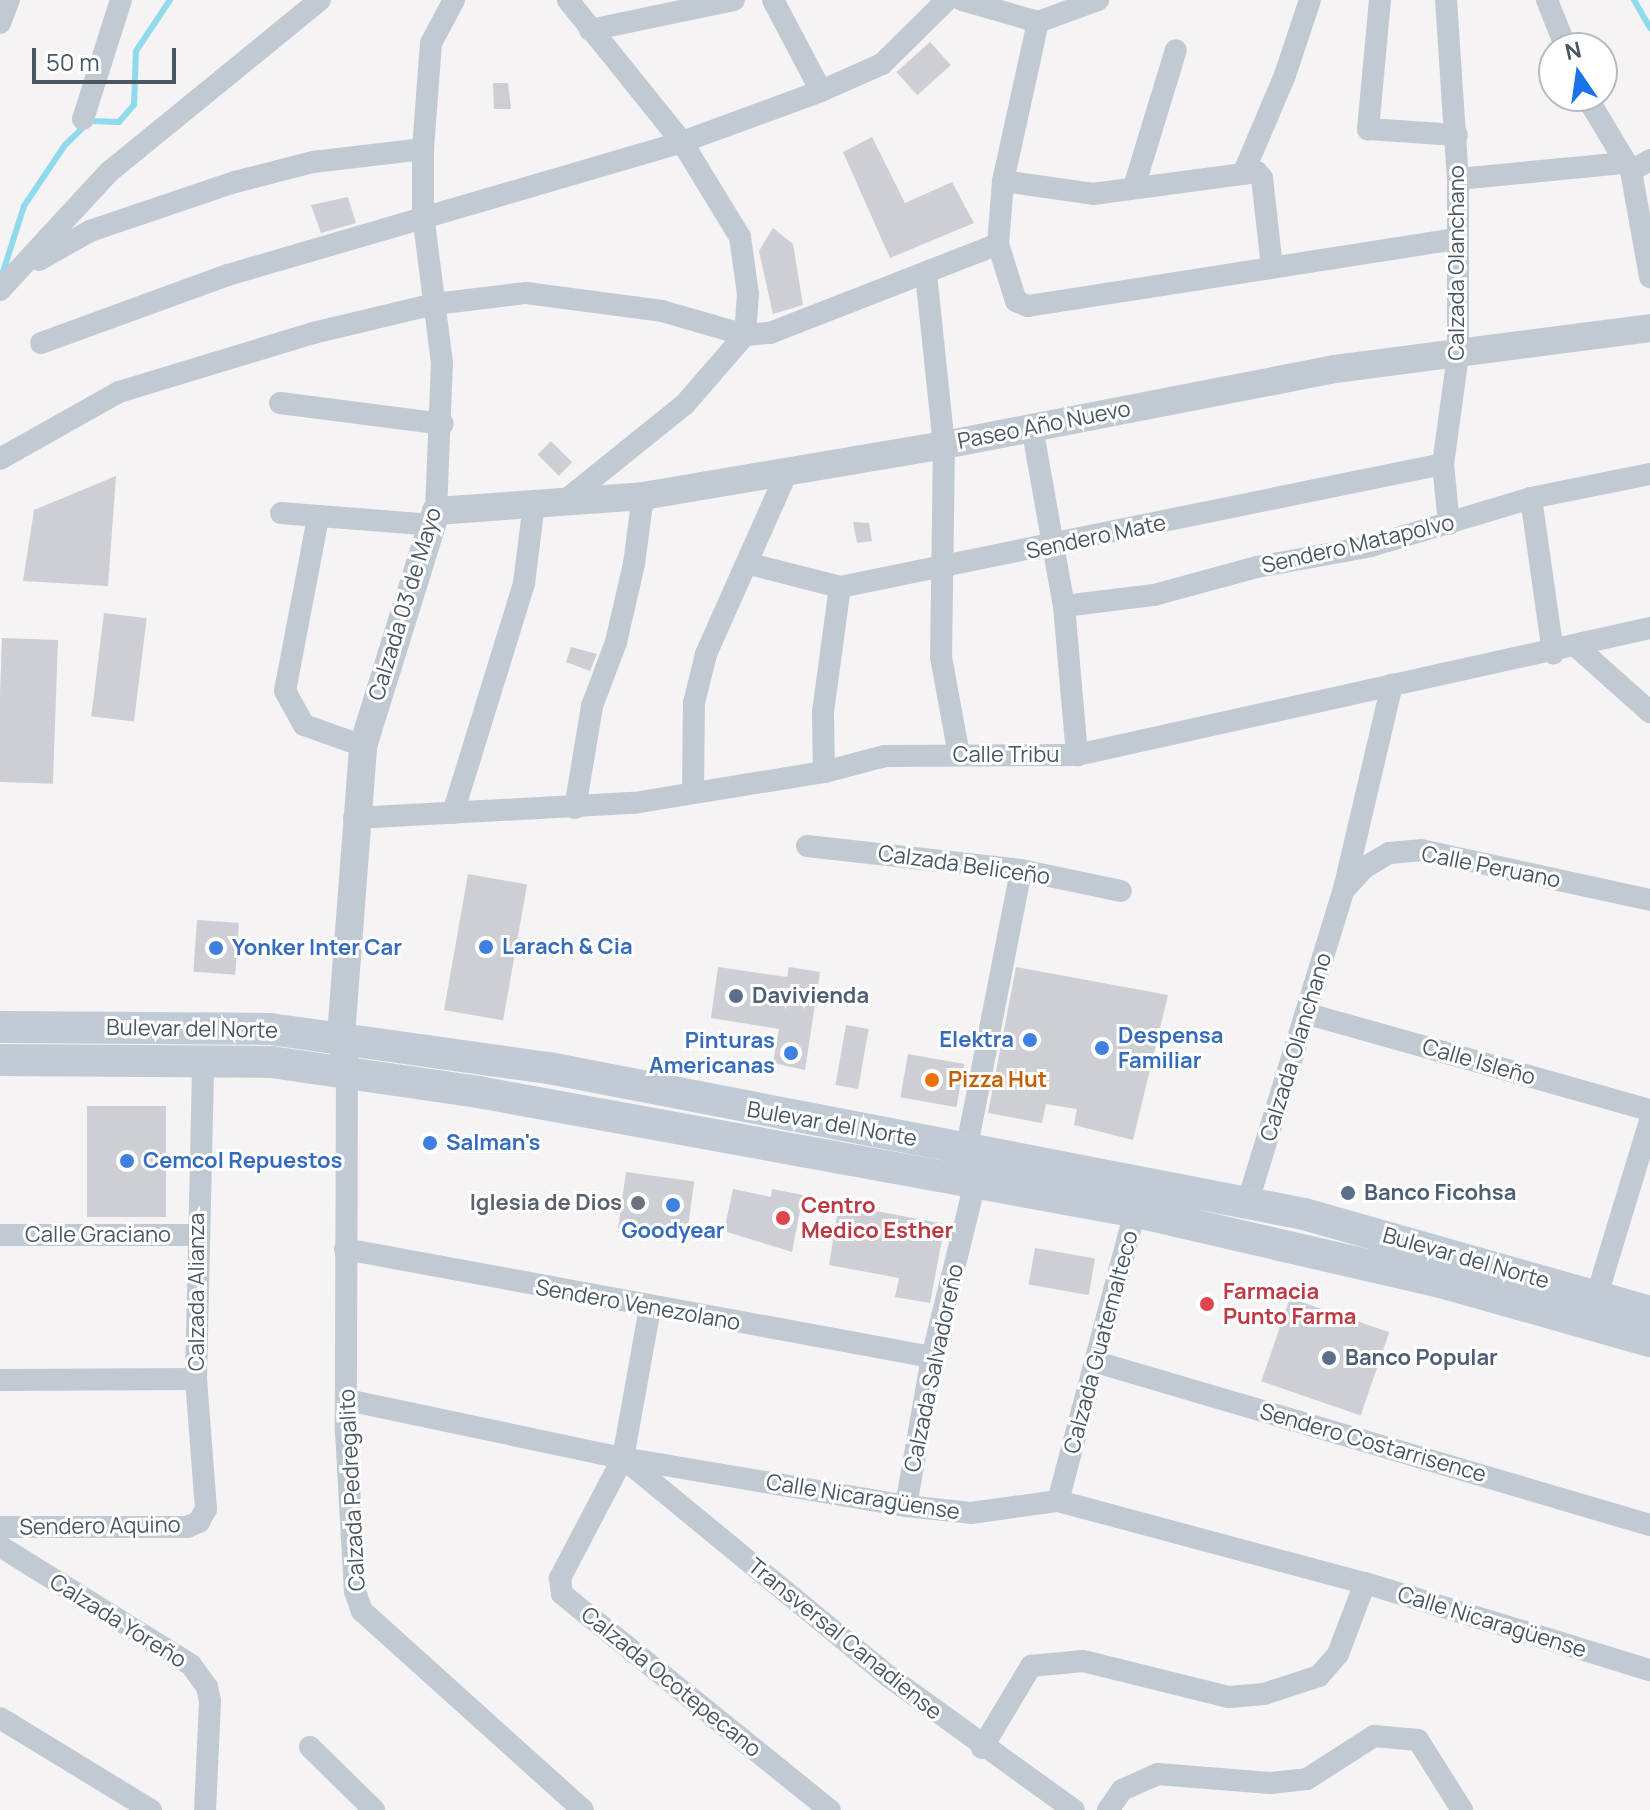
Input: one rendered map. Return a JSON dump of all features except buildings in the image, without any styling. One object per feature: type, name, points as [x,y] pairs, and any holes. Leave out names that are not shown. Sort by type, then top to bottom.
[{"type":"main road","name":"Bulevar del Norte","points":[[0,1027],[209,1027],[341,1035],[549,1068],[723,1105],[967,1146],[1138,1198],[1650,1341]]},
{"type":"main road","name":"Bulevar del Norte","points":[[0,1060],[203,1060],[347,1070],[975,1183],[1138,1198],[1247,1204],[1304,1214],[1650,1312]]},
{"type":"street","points":[[0,23],[9,0]]},
{"type":"street","points":[[83,119],[121,0]]},
{"type":"street","points":[[0,290],[109,172],[320,0]]},
{"type":"street","name":"Calzada 03 de Mayo","points":[[347,1070],[341,1035],[354,818],[363,746],[434,518],[443,424],[435,304],[423,215],[423,149],[428,54],[454,0]]},
{"type":"street","points":[[567,499],[685,404],[745,335],[746,253],[682,142],[568,0]]},
{"type":"street","points":[[590,30],[734,0]]},
{"type":"street","points":[[773,0],[821,91]]},
{"type":"street","points":[[41,343],[228,275],[423,215],[682,142],[821,91],[882,64],[947,0]]},
{"type":"street","points":[[962,0],[1038,22],[1098,0]]},
{"type":"street","points":[[1243,174],[1285,75],[1310,0]]},
{"type":"street","points":[[1380,0],[1368,129],[1457,135]]},
{"type":"street","name":"Calzada Olanchano","points":[[1446,0],[1458,179],[1455,239],[1458,355],[1443,464],[1449,524]]},
{"type":"street","points":[[1547,0],[1560,32]]},
{"type":"street","points":[[1038,22],[1003,181],[998,244],[1016,301],[1028,306],[1455,239]]},
{"type":"street","points":[[1134,187],[1176,50]]},
{"type":"street","points":[[1598,112],[1635,164],[1650,277]]},
{"type":"street","points":[[21,270],[90,231],[235,182],[313,162],[423,149]]},
{"type":"street","points":[[1458,179],[1635,164]]},
{"type":"street","points":[[1003,181],[1093,194],[1257,172],[1262,178],[1272,267]]},
{"type":"street","points":[[0,459],[119,392],[313,333],[435,304],[526,293],[662,311],[745,335],[770,333],[998,244]]},
{"type":"street","points":[[926,274],[944,445],[941,657],[959,755]]},
{"type":"street","name":"Paseo Año Nuevo","points":[[281,513],[318,518],[434,518],[567,499],[643,496],[944,445],[1335,369],[1650,328]]},
{"type":"street","points":[[280,403],[443,424]]},
{"type":"street","points":[[1032,427],[1051,547],[1064,606],[1077,755]]},
{"type":"street","name":"Sendero Mate","points":[[750,564],[840,587],[1051,547],[1443,464]]},
{"type":"street","points":[[693,793],[697,691],[706,654],[750,564],[787,472]]},
{"type":"street","name":"Sendero Matapolvo","points":[[1064,606],[1154,595],[1449,524],[1531,498],[1650,474]]},
{"type":"street","points":[[575,808],[592,706],[616,642],[634,564],[643,496]]},
{"type":"street","points":[[1531,498],[1553,653]]},
{"type":"street","points":[[453,813],[524,583],[534,504]]},
{"type":"street","points":[[318,518],[285,691],[304,725],[363,746]]},
{"type":"street","points":[[824,772],[823,712],[840,587]]},
{"type":"street","name":"Calle Tribu","points":[[354,818],[575,808],[824,772],[885,756],[1077,755],[1392,685],[1553,653],[1650,628]]},
{"type":"street","points":[[1577,647],[1650,712]]},
{"type":"street","name":"Calzada Olanchano","points":[[1247,1204],[1344,889],[1392,685]]},
{"type":"street","name":"Calzada Beliceño","points":[[807,846],[1021,870],[1121,891]]},
{"type":"street","name":"Calle Peruano","points":[[1344,889],[1364,868],[1389,853],[1421,850],[1650,900]]},
{"type":"street","points":[[967,1146],[1021,870]]},
{"type":"street","name":"Calle Isleño","points":[[1308,1014],[1650,1110]]},
{"type":"street","name":"Calzada Alianza","points":[[199,1522],[206,1509],[196,1379],[196,1235],[203,1060]]},
{"type":"street","name":"Calzada Pedregalito","points":[[347,1070],[347,1400],[355,1591],[362,1611],[583,1810]]},
{"type":"street","points":[[1597,1295],[1650,1121]]},
{"type":"street","name":"Calzada Salvadoreño","points":[[906,1506],[932,1357],[975,1183]]},
{"type":"street","name":"Calzada Guatemalteco","points":[[1058,1501],[1138,1198]]},
{"type":"street","name":"Calle Graciano","points":[[0,1235],[196,1235]]},
{"type":"street","name":"Sendero Venezolano","points":[[345,1249],[650,1308],[932,1357]]},
{"type":"street","name":"Calzada Ocotepecano","points":[[650,1308],[623,1458],[560,1578],[562,1594],[830,1810]]},
{"type":"street","name":"Sendero Costarrisence","points":[[1096,1362],[1650,1525]]},
{"type":"street","points":[[0,1380],[196,1379]]},
{"type":"street","name":"Calle Nicaragüense","points":[[347,1400],[623,1458],[906,1506],[971,1513],[1058,1501],[1365,1583],[1650,1670]]},
{"type":"street","name":"Transversal Canadiense","points":[[623,1458],[982,1748],[1074,1810]]},
{"type":"street","name":"Sendero Aquino","points":[[0,1527],[187,1527],[199,1522]]},
{"type":"street","name":"Calzada Yoreño","points":[[0,1546],[165,1645],[199,1676],[210,1701],[205,1810]]},
{"type":"street","points":[[982,1748],[1031,1666],[1083,1661],[1229,1697],[1264,1694],[1319,1676],[1338,1654],[1365,1583]]},
{"type":"street","points":[[3,1725],[125,1803],[151,1810]]},
{"type":"street","points":[[1108,1810],[1122,1790],[1158,1774],[1270,1783],[1307,1779],[1374,1736],[1418,1740],[1462,1810]]},
{"type":"street","points":[[310,1747],[374,1810]]},
{"type":"waterway","points":[[2,275],[24,206],[65,145],[90,121],[119,122],[134,105],[136,51],[170,0]]},
{"type":"waterway","points":[[1634,0],[1650,28]]},
{"type":"place","name":"Larach & Cia","points":[[486,947]]},
{"type":"place","name":"Yonker Inter Car","points":[[216,948]]},
{"type":"place","name":"Davivienda","points":[[736,996]]},
{"type":"place","name":"Elektra","points":[[1030,1040]]},
{"type":"place","name":"Despensa Familiar","points":[[1102,1048]]},
{"type":"place","name":"Pinturas Americanas","points":[[791,1053]]},
{"type":"place","name":"Pizza Hut","points":[[932,1080]]},
{"type":"place","name":"Salman's","points":[[430,1143]]},
{"type":"place","name":"Cemcol Repuestos","points":[[127,1161]]},
{"type":"place","name":"Banco Ficohsa","points":[[1348,1193]]},
{"type":"place","name":"Iglesia de Dios","points":[[638,1203]]},
{"type":"place","name":"Goodyear","points":[[673,1205]]},
{"type":"place","name":"Centro Medico Esther","points":[[783,1218]]},
{"type":"place","name":"Farmacia Punto Farma","points":[[1207,1304]]},
{"type":"place","name":"Banco Popular","points":[[1329,1358]]}]
